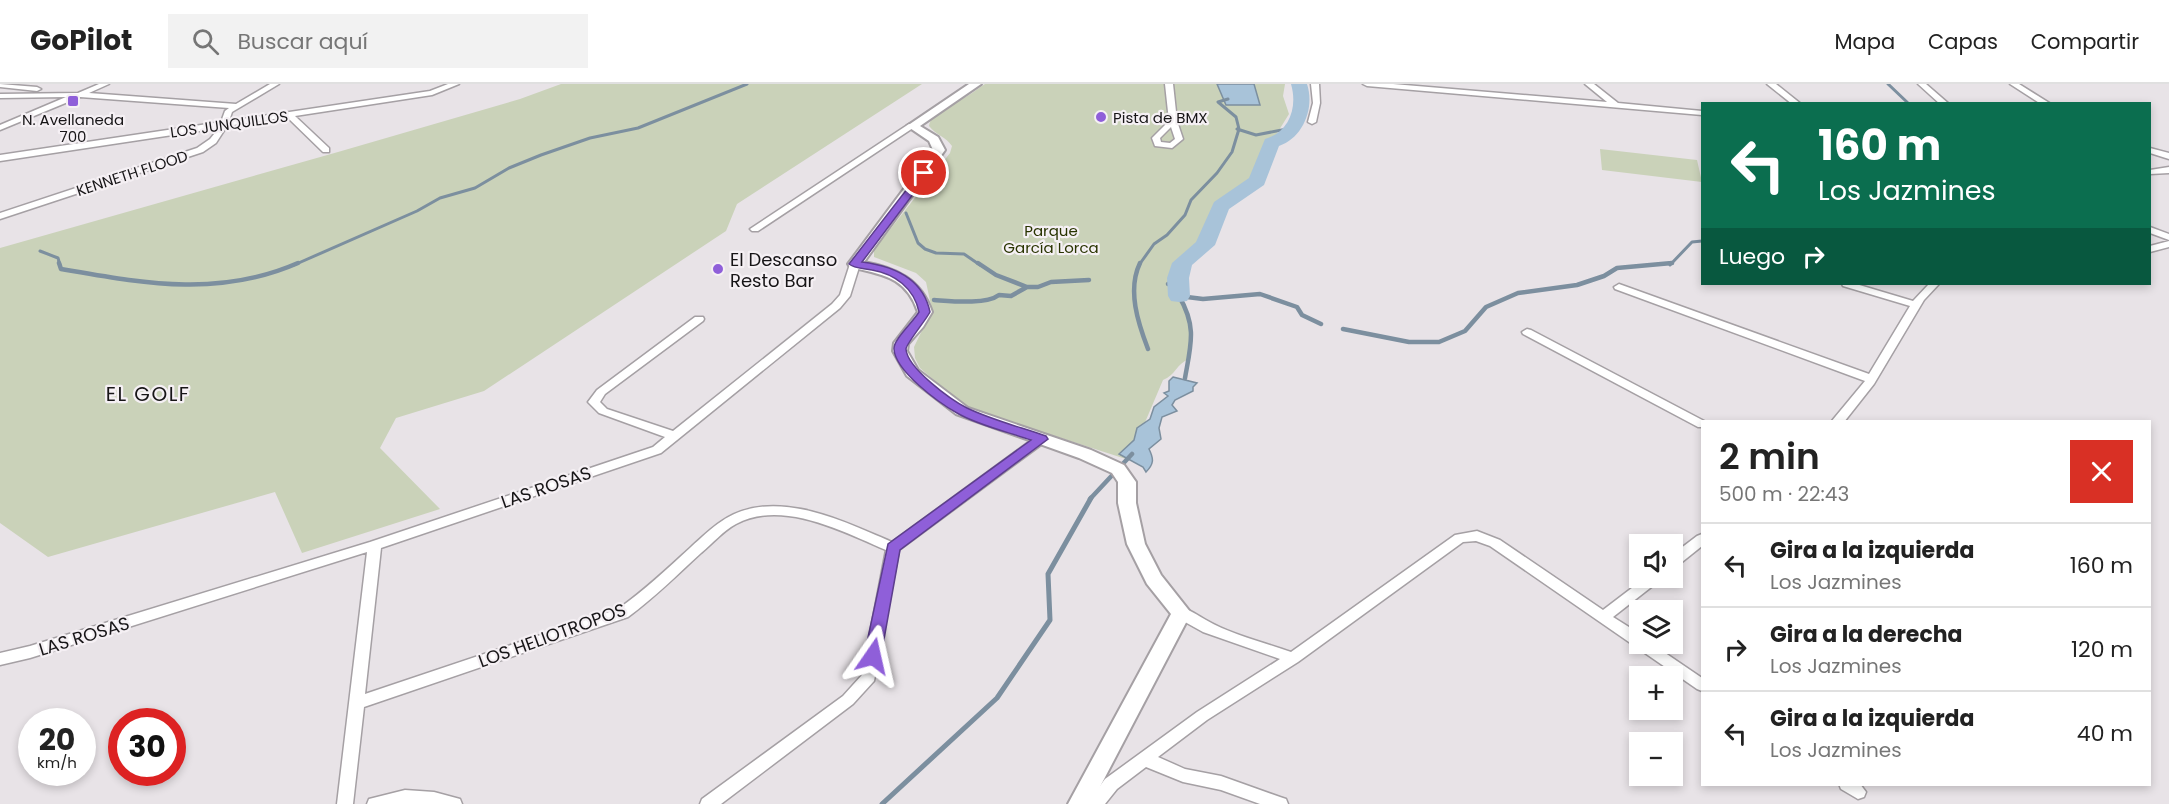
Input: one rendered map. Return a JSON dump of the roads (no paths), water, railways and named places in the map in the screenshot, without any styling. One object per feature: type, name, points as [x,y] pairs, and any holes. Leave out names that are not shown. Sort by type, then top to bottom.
[{"type":"street","points":[[0,128],[105,84]]},
{"type":"street","name":"KENNETH FLOOD","points":[[0,216],[200,150],[213,141],[229,111],[275,84]]},
{"type":"street","name":"LOS JUNQUILLOS","points":[[0,158],[432,93],[455,84]]},
{"type":"street","points":[[755,229],[976,84]]},
{"type":"street","points":[[1169,84],[1173,121],[1179,139],[1172,146],[1158,144],[1156,138],[1173,121]]},
{"type":"street","points":[[1367,84],[1701,113]]},
{"type":"street","points":[[1589,84],[1617,106]]},
{"type":"street","points":[[1771,84],[1794,102]]},
{"type":"street","points":[[1922,84],[1943,102]]},
{"type":"street","points":[[2014,84],[2044,102]]},
{"type":"street","points":[[0,85],[80,95],[235,106]]},
{"type":"street","points":[[1312,122],[1317,110],[1318,86]]},
{"type":"street","points":[[0,96],[80,95]]},
{"type":"street","points":[[289,116],[326,150]]},
{"type":"street","name":"LAS ROSAS","points":[[0,659],[30,652],[375,545],[657,450],[836,306],[845,296],[855,264],[939,150],[934,139],[912,126]]},
{"type":"street","points":[[2151,150],[2169,156]]},
{"type":"street","points":[[2151,172],[2169,170]]},
{"type":"street","points":[[2151,230],[2169,237]]},
{"type":"street","points":[[2151,249],[2169,244]]},
{"type":"street","points":[[855,264],[878,267],[899,275],[916,289],[925,312],[918,324],[901,343],[900,351],[912,373],[962,411],[1084,454],[1118,469],[1127,482],[1127,502],[1136,544],[1154,579],[1181,613],[1208,628],[1293,658]]},
{"type":"street","points":[[1850,285],[1916,305]]},
{"type":"street","points":[[1839,420],[1871,379],[1916,305],[1933,285]]},
{"type":"street","points":[[1619,287],[1871,379]]},
{"type":"street","points":[[674,436],[603,411],[594,402],[601,392],[699,319]]},
{"type":"street","points":[[1527,332],[1701,423]]},
{"type":"street","points":[[708,804],[848,700],[869,677],[893,548],[1041,439]]},
{"type":"street","name":"LOS HELIOTROPOS","points":[[358,703],[623,613],[640,602],[716,533],[735,519],[783,511],[809,516],[893,548]]},
{"type":"street","points":[[1095,804],[1111,784],[1202,716],[1293,658],[1460,538],[1477,536],[1495,543],[1629,635]]},
{"type":"street","points":[[1683,554],[1701,540]]},
{"type":"street","points":[[345,804],[375,545]]},
{"type":"street","points":[[1604,617],[1641,588]]},
{"type":"street","points":[[1079,804],[1181,613]]},
{"type":"street","points":[[1657,654],[1701,684]]},
{"type":"street","points":[[1145,759],[1183,775],[1221,783],[1280,804]]},
{"type":"street","points":[[375,804],[389,799],[423,796],[454,804]]},
{"type":"water","points":[[1217,84],[1254,84],[1260,105],[1226,105]]},
{"type":"water","points":[[1173,377],[1197,383],[1193,391],[1175,400],[1172,405],[1177,411],[1162,417],[1159,428],[1161,439],[1149,449],[1152,461],[1146,472],[1143,467],[1119,454],[1134,440],[1137,428],[1150,419],[1154,407],[1168,396],[1164,393],[1169,391],[1169,381]]},
{"type":"waterway","points":[[294,265],[417,211],[440,198],[475,188],[509,168],[541,155],[590,138],[638,128],[747,84]]},
{"type":"waterway","points":[[1179,296],[1178,278],[1182,263],[1205,245],[1221,206],[1257,181],[1271,143],[1285,138],[1292,130],[1301,104],[1299,84]]},
{"type":"waterway","points":[[1888,84],[1907,102]]},
{"type":"waterway","points":[[1228,99],[1218,102],[1236,117],[1239,130]]},
{"type":"waterway","points":[[1239,130],[1256,135],[1292,128]]},
{"type":"waterway","points":[[1139,264],[1154,244],[1167,235],[1185,215],[1191,200],[1217,173],[1232,152],[1239,130]]},
{"type":"waterway","points":[[906,213],[918,243],[925,249],[936,253],[964,254],[980,265]]},
{"type":"waterway","points":[[1672,263],[1692,242],[1701,241]]},
{"type":"waterway","points":[[40,251],[58,258],[60,265]]},
{"type":"waterway","points":[[59,263],[61,269],[121,279],[180,284],[239,281],[298,263]]},
{"type":"waterway","points":[[978,263],[996,275],[1027,287]]},
{"type":"waterway","points":[[1343,329],[1409,342],[1439,342],[1465,331],[1486,307],[1518,293],[1577,285],[1604,276],[1617,268],[1672,263]]},
{"type":"waterway","points":[[1139,264],[1134,284],[1135,306],[1148,349]]},
{"type":"waterway","points":[[1168,284],[1174,283],[1178,278]]},
{"type":"waterway","points":[[1027,287],[1038,287],[1051,282],[1089,280]]},
{"type":"waterway","points":[[934,300],[968,302],[986,300],[999,295],[1011,296],[1027,287]]},
{"type":"waterway","points":[[1185,378],[1191,336],[1188,317],[1179,296],[1203,299],[1260,294],[1297,307],[1302,315],[1321,324]]},
{"type":"waterway","points":[[1090,499],[1132,454]]},
{"type":"waterway","points":[[882,804],[997,698],[1050,620],[1048,574],[1091,498]]},
{"type":"place","name":"N. Avellaneda 700","points":[[73,101]]},
{"type":"place","name":"Pista de BMX","points":[[1101,117]]},
{"type":"place","name":"El Descanso Resto Bar","points":[[718,269]]},
{"type":"district","name":"EL GOLF","points":[[148,394]]},
{"type":"park label","name":"Parque García Lorca","points":[[1051,238]]}]
